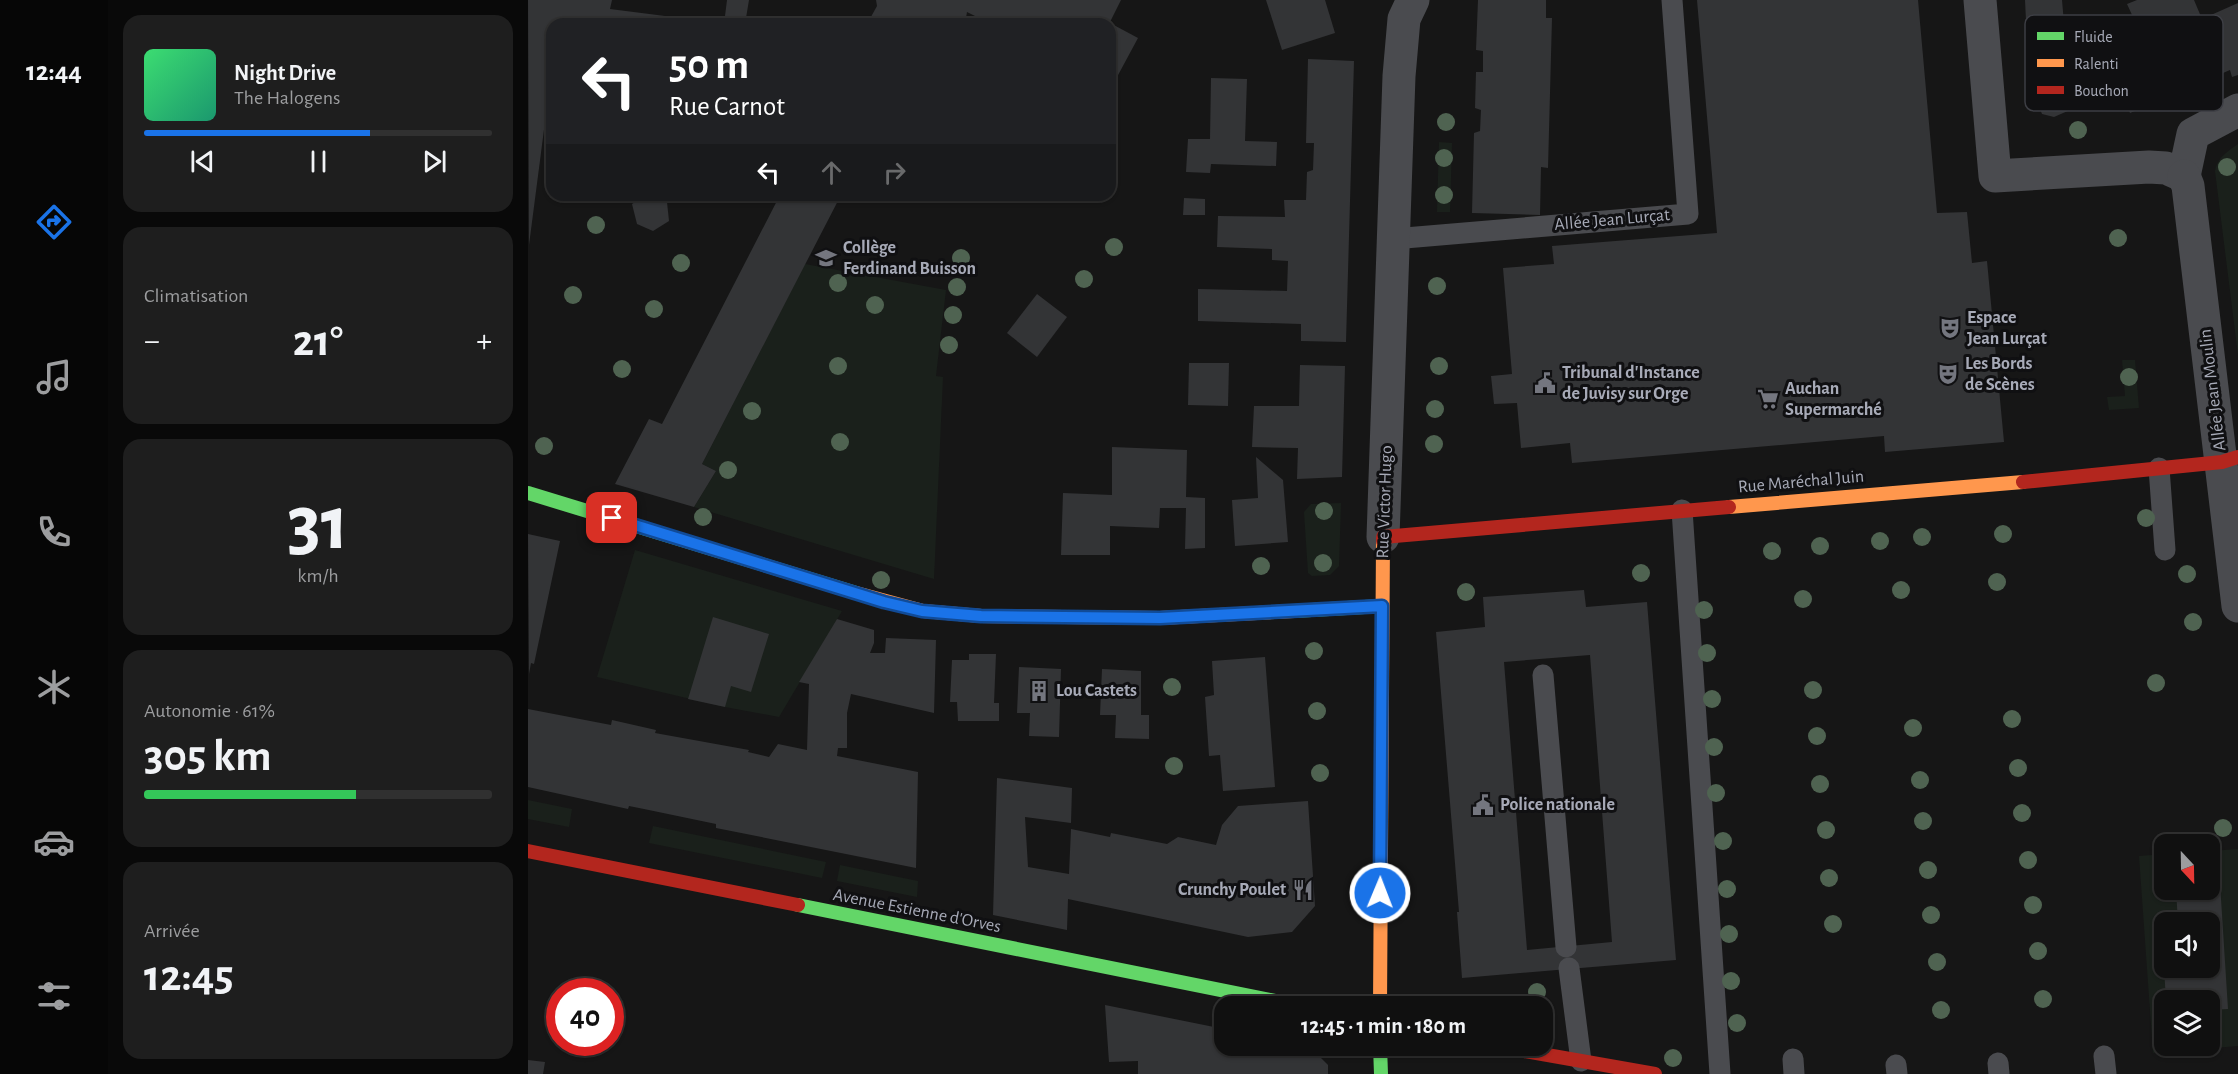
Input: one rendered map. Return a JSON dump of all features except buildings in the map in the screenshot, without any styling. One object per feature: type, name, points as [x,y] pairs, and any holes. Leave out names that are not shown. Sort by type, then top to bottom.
[{"type":"street","name":"Rue Victor Hugo","points":[[1380,996],[1383,537],[1400,64],[1404,19],[1413,0]]},
{"type":"street","points":[[1980,0],[1995,176],[2149,167],[2166,168],[2184,176],[2193,134],[2237,111]]},
{"type":"street","name":"Allée Jean Moulin","points":[[2184,176],[2188,186],[2230,459],[2238,606]]},
{"type":"street","name":"Rue Maréchal Juin","points":[[1383,537],[1596,520],[1682,510],[2159,468],[2230,459]]},
{"type":"street","points":[[528,493],[884,602],[922,611],[981,616],[1160,618],[1382,606]]},
{"type":"street","name":"Avenue Estienne d'Orves","points":[[528,851],[1250,996]]},
{"type":"street","points":[[1380,1056],[1381,1074]]},
{"type":"street","points":[[1553,1056],[1655,1074]]},
{"type":"lane","name":"Allée Jean Lurçat","points":[[1393,239],[1688,214],[1672,0]]},
{"type":"lane","points":[[2159,468],[2165,550]]},
{"type":"lane","points":[[1682,510],[1720,1074]]},
{"type":"lane","points":[[1543,675],[1566,947]]},
{"type":"lane","points":[[1569,968],[1581,1061]]},
{"type":"shaded area","points":[[1439,142],[1452,143],[1450,212],[1437,212]]},
{"type":"shaded area","points":[[2238,144],[2238,355],[2215,171],[2221,159]]},
{"type":"shaded area","points":[[805,264],[946,290],[936,376],[943,377],[934,579],[694,507],[716,471],[702,464]]},
{"type":"shaded area","points":[[2122,360],[2135,360],[2139,408],[2109,410],[2107,397],[2125,396]]},
{"type":"shaded area","points":[[1341,503],[1339,566],[1330,575],[1312,576],[1308,573],[1304,512],[1311,504]]},
{"type":"shaded area","points":[[635,550],[842,611],[779,717],[725,707],[597,677]]},
{"type":"shaded area","points":[[528,800],[572,809],[569,827],[528,819]]},
{"type":"shaded area","points":[[653,826],[826,862],[822,878],[649,843]]},
{"type":"shaded area","points":[[2238,849],[2238,1046],[2220,1047],[2220,990],[2154,990],[2153,1053],[2139,856],[2154,855],[2154,900],[2220,900],[2220,850]]},
{"type":"shaded area","points":[[840,865],[918,881],[917,897],[837,881]]},
{"type":"traffic: fast","points":[[528,493],[856,593]]},
{"type":"traffic: fast","points":[[1294,611],[1382,606]]},
{"type":"traffic: fast","points":[[798,905],[1250,996]]},
{"type":"traffic: fast","points":[[1380,1056],[1381,1074]]},
{"type":"traffic: slow","points":[[1729,507],[2023,482]]},
{"type":"traffic: slow","points":[[1380,996],[1383,541]]},
{"type":"traffic: slow","points":[[856,593],[923,611],[981,616],[1160,618],[1294,611]]},
{"type":"traffic: jam","points":[[2023,482],[2222,462],[2238,457]]},
{"type":"traffic: jam","points":[[1383,541],[1383,537],[1729,507]]},
{"type":"traffic: jam","points":[[528,851],[798,905]]},
{"type":"traffic: jam","points":[[1553,1056],[1655,1074]]},
{"type":"place","name":"Collège Ferdinand Buisson","points":[[826,258]]},
{"type":"place","name":"Espace Jean Lurçat","points":[[1950,328]]},
{"type":"place","name":"Les Bords de Scènes","points":[[1948,374]]},
{"type":"place","name":"Tribunal d'Instance de Juvisy sur Orge","points":[[1545,383]]},
{"type":"place","name":"Auchan Supermarché","points":[[1768,399]]},
{"type":"place","name":"Lou Castets","points":[[1039,691]]},
{"type":"place","name":"Police nationale","points":[[1483,805]]},
{"type":"place","name":"Crunchy Poulet","points":[[1303,890]]},
{"type":"route","points":[[612,518],[884,602],[922,611],[981,616],[1160,618],[1382,606],[1380,893]]}]
